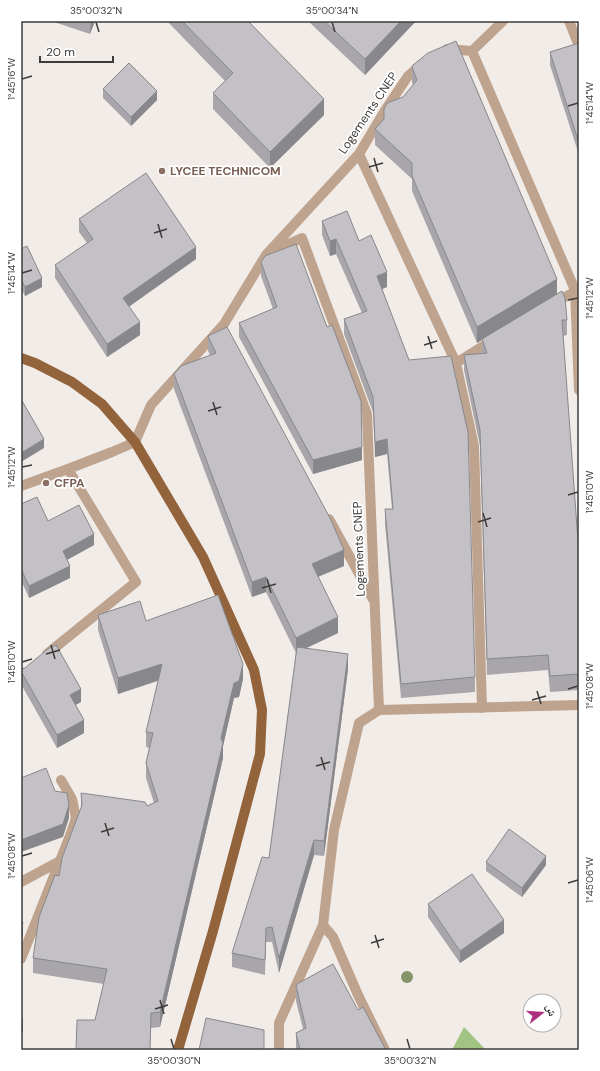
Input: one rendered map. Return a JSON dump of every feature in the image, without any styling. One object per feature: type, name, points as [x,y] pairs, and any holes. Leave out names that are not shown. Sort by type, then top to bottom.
[{"type":"main road","points":[[21,358],[35,362],[78,386],[102,404],[135,442],[203,557],[254,670],[262,710],[260,754],[213,931],[178,1050]]},
{"type":"street","points":[[503,21],[472,51],[577,289],[579,390]]},
{"type":"street","points":[[569,21],[579,46]]},
{"type":"street","name":"Logements CNEP","points":[[135,442],[151,405],[226,328],[266,255],[359,154],[408,76],[442,49],[472,51]]},
{"type":"street","points":[[359,154],[456,363],[474,446],[482,708]]},
{"type":"street","name":"Logements CNEP","points":[[266,255],[302,238],[367,414],[379,710]]},
{"type":"street","points":[[542,310],[577,289]]},
{"type":"street","points":[[456,363],[502,335]]},
{"type":"street","points":[[21,486],[135,442]]},
{"type":"street","points":[[39,661],[136,582],[68,469]]},
{"type":"street","points":[[326,512],[375,603]]},
{"type":"street","points":[[279,1050],[279,1023],[323,925],[334,830],[359,723],[379,710],[579,705]]},
{"type":"street","points":[[21,959],[76,818],[72,798],[61,780]]},
{"type":"street","points":[[21,882],[60,861]]},
{"type":"street","points":[[323,925],[333,937],[385,1050]]},
{"type":"green space","points":[[464,1027],[486,1050],[452,1050]]},
{"type":"building","points":[[182,21],[248,21],[324,99],[270,152],[213,93],[233,73]]},
{"type":"building","points":[[324,21],[401,21],[365,59]]},
{"type":"building","points":[[456,41],[557,279],[477,327],[412,176],[412,163],[375,129],[384,119],[384,109],[387,103],[403,97],[417,80],[412,67],[413,65],[428,53]]},
{"type":"building","points":[[579,43],[579,143],[550,52]]},
{"type":"building","points":[[129,63],[157,91],[131,117],[103,89]]},
{"type":"building","points":[[146,173],[196,247],[123,298],[140,322],[107,344],[55,265],[93,239],[79,219]]},
{"type":"building","points":[[347,211],[359,241],[371,235],[387,272],[377,276],[409,360],[451,356],[468,432],[475,677],[401,684],[385,509],[393,509],[387,439],[375,442],[373,397],[344,319],[367,311],[336,239],[330,241],[322,221]]},
{"type":"building","points":[[296,244],[327,327],[332,325],[361,401],[362,447],[313,460],[239,323],[277,307],[261,262],[265,256]]},
{"type":"building","points":[[27,246],[42,278],[25,287],[21,279],[21,249]]},
{"type":"building","points":[[562,291],[565,298],[567,320],[562,320],[579,555],[579,674],[550,676],[548,655],[487,659],[480,430],[464,355],[487,353],[482,339]]},
{"type":"building","points":[[227,327],[330,518],[344,550],[312,564],[338,617],[296,638],[266,577],[252,582],[174,374],[181,366],[216,353],[208,336]]},
{"type":"building","points":[[21,399],[44,439],[21,453]]},
{"type":"building","points":[[37,497],[48,521],[79,505],[94,534],[63,551],[70,566],[29,586],[21,569],[21,504]]},
{"type":"building","points":[[218,595],[243,664],[239,681],[234,683],[221,738],[223,743],[160,1012],[151,1013],[150,1050],[76,1050],[77,1020],[95,1020],[107,969],[33,958],[39,917],[55,875],[59,876],[62,858],[82,805],[81,793],[145,802],[147,806],[158,801],[146,763],[153,733],[146,732],[162,664],[118,678],[98,615],[140,601],[146,621]]},
{"type":"building","points":[[56,645],[81,689],[70,695],[84,720],[57,735],[21,671],[21,669],[25,668],[49,648]]},
{"type":"building","points":[[297,647],[348,654],[324,841],[314,840],[279,958],[272,927],[266,928],[265,960],[232,953],[262,857],[269,858]]},
{"type":"building","points":[[46,768],[55,791],[67,793],[69,805],[63,824],[21,840],[21,778]]},
{"type":"building","points":[[509,829],[546,856],[522,888],[486,862]]},
{"type":"building","points":[[472,874],[504,920],[460,951],[428,904]]},
{"type":"building","points":[[333,964],[358,1010],[363,1007],[386,1050],[300,1050],[296,1033],[306,1028],[296,986],[297,984]]},
{"type":"building","points":[[206,1018],[264,1030],[264,1050],[199,1050]]},
{"type":"place","name":"LYCEE TECHNICOM","points":[[162,171]]},
{"type":"place","name":"CFPA","points":[[46,483]]}]
